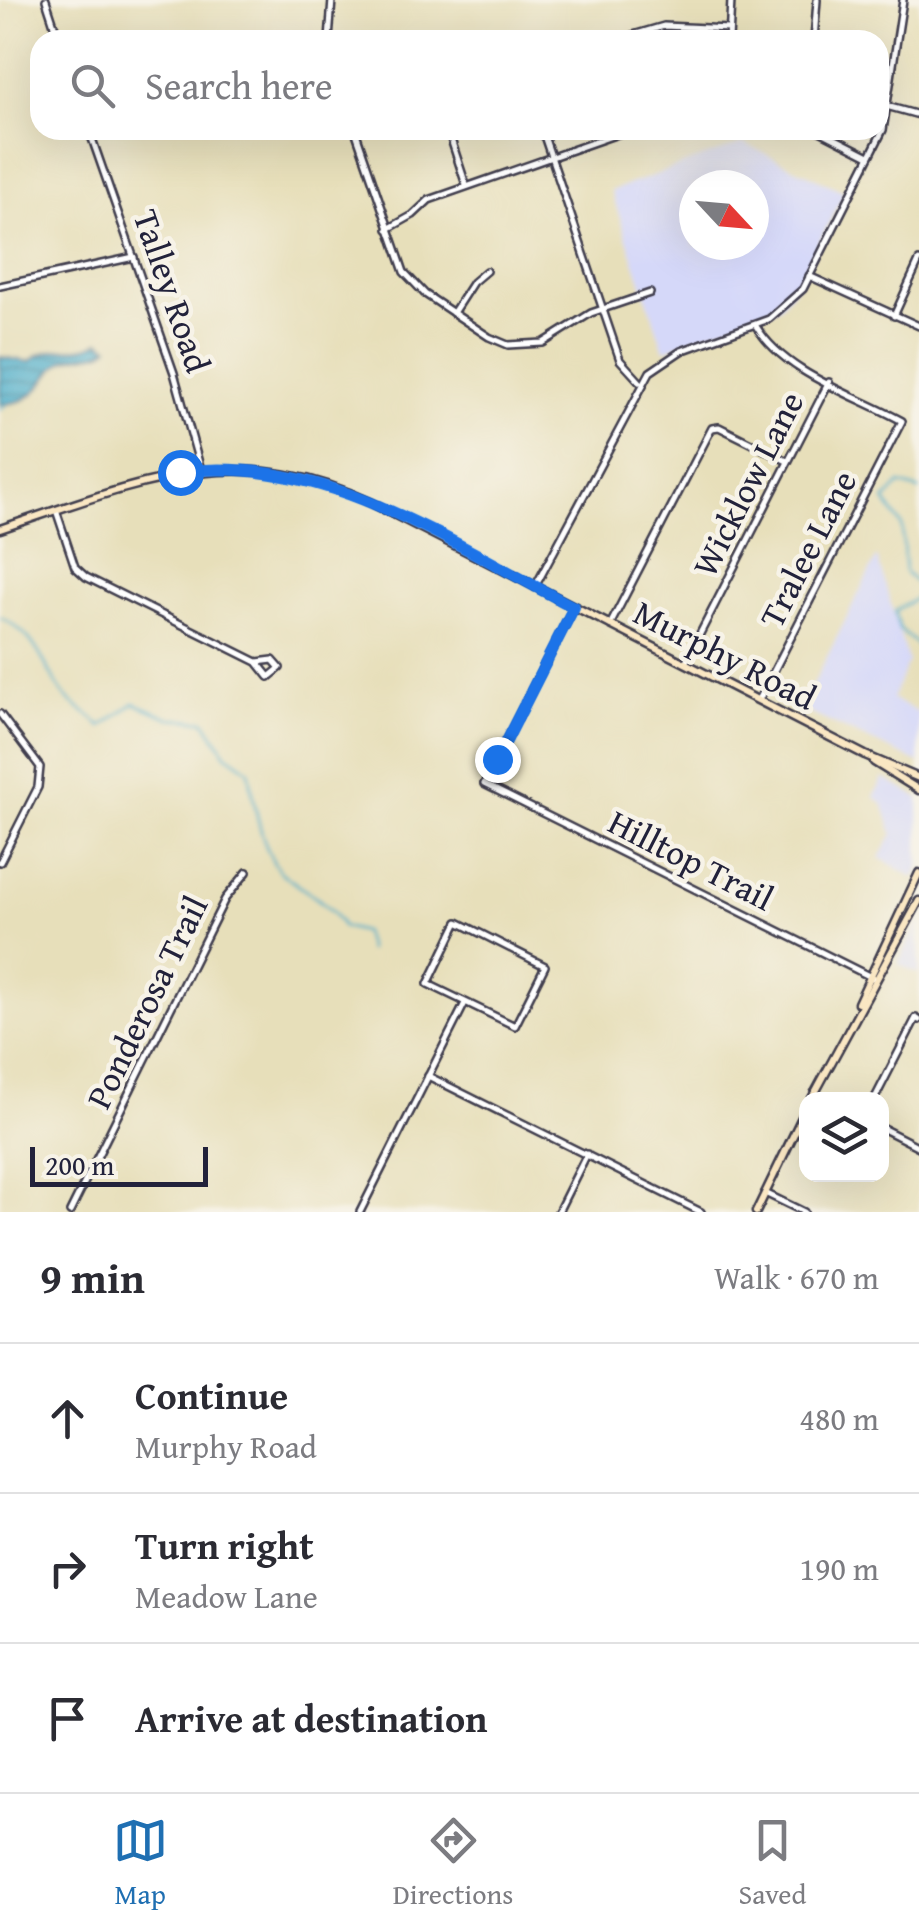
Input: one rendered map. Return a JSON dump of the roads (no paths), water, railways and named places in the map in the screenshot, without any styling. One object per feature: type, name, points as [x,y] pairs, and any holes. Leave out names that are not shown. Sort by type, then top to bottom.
[{"type":"main road","name":"Murphy Road","points":[[0,529],[153,478],[201,470],[262,471],[325,484],[759,700],[864,755],[919,790]]},
{"type":"main road","name":"Murphy Road","points":[[864,755],[919,778]]},
{"type":"main road","points":[[815,1092],[919,873]]},
{"type":"main road","points":[[872,978],[917,905],[919,892]]},
{"type":"main road","points":[[892,927],[902,932]]},
{"type":"main road","points":[[756,1212],[799,1124]]},
{"type":"street","points":[[46,0],[56,30]]},
{"type":"street","points":[[329,30],[332,0]]},
{"type":"street","points":[[650,30],[664,26],[729,29],[731,0]]},
{"type":"street","points":[[815,30],[817,0]]},
{"type":"street","points":[[903,0],[890,106],[919,115]]},
{"type":"street","name":"Talley Road","points":[[92,140],[201,470]]},
{"type":"street","points":[[357,140],[407,277],[488,337],[526,347],[553,339],[603,309],[650,292]]},
{"type":"street","points":[[451,140],[466,185]]},
{"type":"street","points":[[545,140],[620,360],[640,382]]},
{"type":"street","points":[[388,228],[413,215],[428,200],[600,140]]},
{"type":"street","points":[[838,140],[870,156]]},
{"type":"street","points":[[535,587],[640,382],[670,356],[756,325],[787,306],[809,276],[876,140]]},
{"type":"street","points":[[0,286],[134,257]]},
{"type":"street","points":[[894,316],[919,261]]},
{"type":"street","points":[[453,313],[473,282],[486,271]]},
{"type":"street","points":[[809,276],[919,326]]},
{"type":"street","points":[[756,325],[780,358],[829,382]]},
{"type":"street","name":"Tralee Lane","points":[[759,700],[902,421],[829,382]]},
{"type":"street","name":"Wicklow Lane","points":[[685,663],[829,382]]},
{"type":"street","points":[[610,625],[712,428],[719,426],[787,462]]},
{"type":"street","points":[[56,510],[76,566],[86,577],[256,662],[269,677],[278,674],[279,664],[274,660],[256,662]]},
{"type":"street","name":"Hilltop Trail","points":[[574,607],[484,784],[872,978]]},
{"type":"street","points":[[0,714],[34,756],[40,779],[0,862]]},
{"type":"street","name":"Ponderosa Trail","points":[[70,1212],[225,899],[247,872]]},
{"type":"street","points":[[458,922],[545,966],[515,1026],[464,1002],[428,984],[458,922]]},
{"type":"street","points":[[360,1212],[464,1002]]},
{"type":"street","points":[[878,1092],[917,1019]]},
{"type":"street","points":[[428,1076],[701,1212]]},
{"type":"street","points":[[889,1132],[919,1147]]},
{"type":"street","points":[[558,1212],[588,1154]]},
{"type":"street","points":[[766,1193],[804,1212]]},
{"type":"water","points":[[100,341],[109,347],[64,361],[33,394],[0,404],[0,357],[30,362],[46,352],[83,348]]},
{"type":"waterway","points":[[0,409],[5,405]]},
{"type":"waterway","points":[[919,490],[900,484],[885,500],[902,526],[905,573],[919,585]]},
{"type":"waterway","points":[[919,596],[895,611],[899,629],[919,646]]},
{"type":"waterway","points":[[0,617],[24,633],[65,696],[101,727],[134,703],[170,718],[205,721],[226,754],[249,770],[260,826],[276,866],[323,903],[343,927],[363,932],[368,950]]}]
